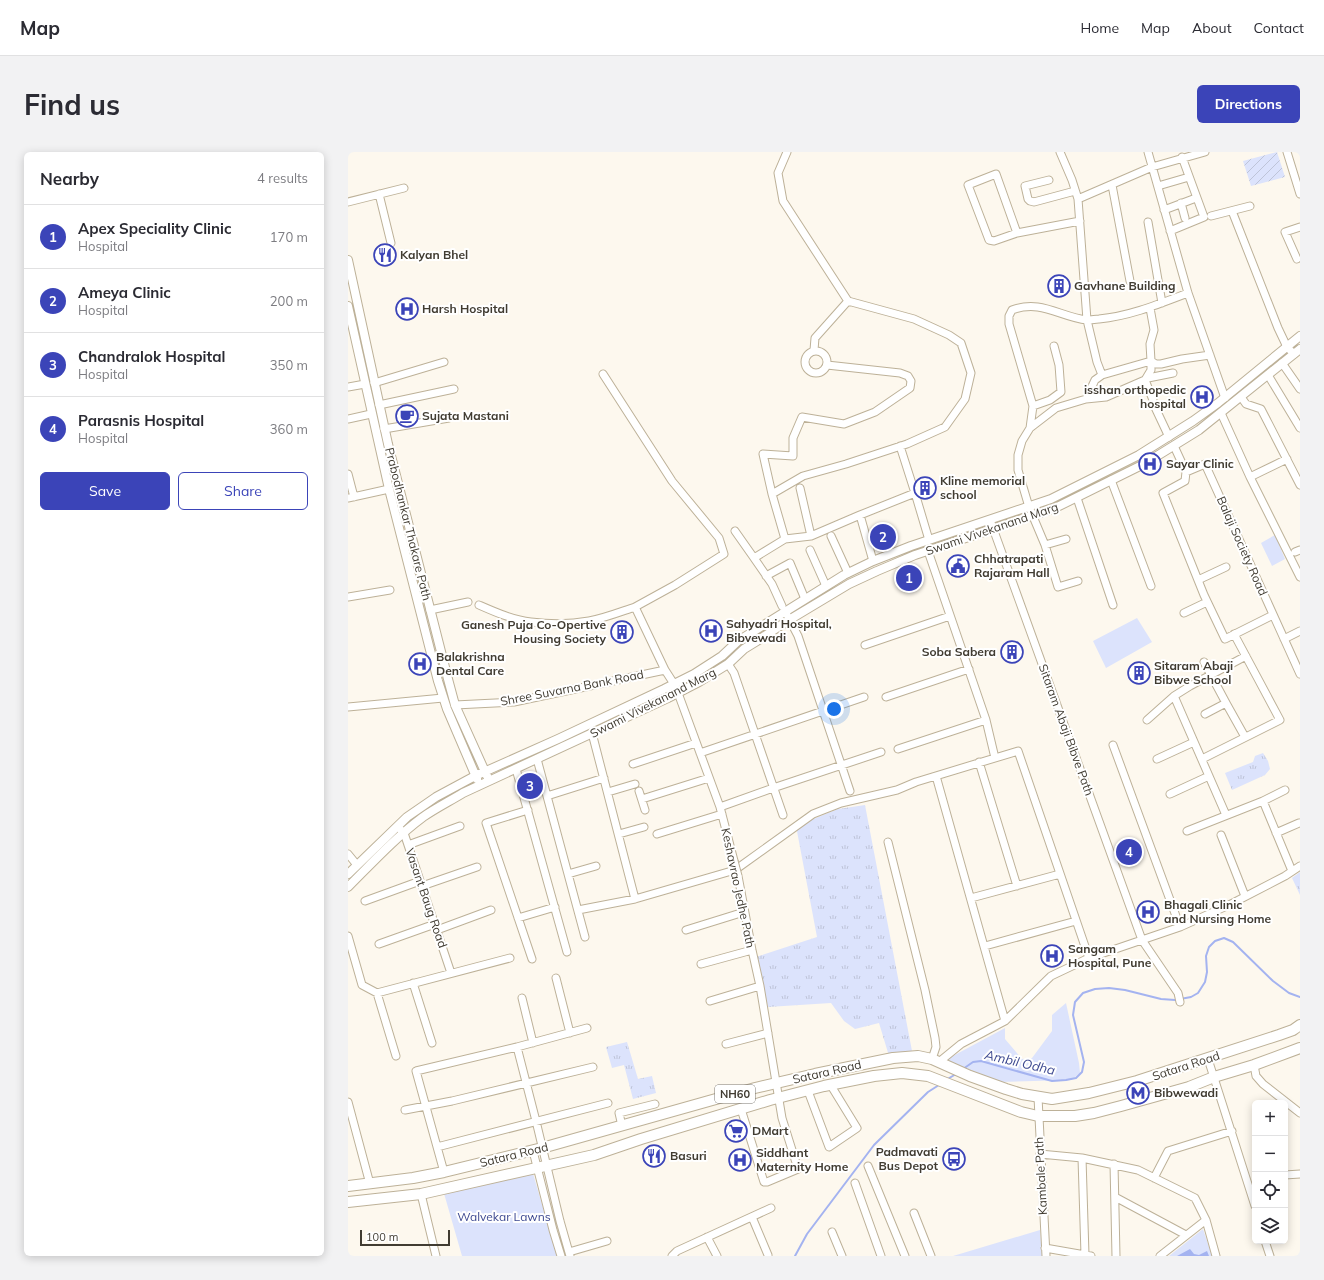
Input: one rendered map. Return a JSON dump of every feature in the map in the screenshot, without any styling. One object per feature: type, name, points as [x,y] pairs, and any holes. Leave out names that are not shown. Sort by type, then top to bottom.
[{"type":"highway","name":"Satara Road","points":[[348,1186],[444,1172],[538,1150],[777,1083],[893,1058],[918,1056],[939,1062],[970,1076],[1011,1090],[1052,1099],[1068,1098],[1137,1082],[1298,1027]]},
{"type":"highway","name":"Satara Road","points":[[348,1202],[421,1194],[542,1168],[594,1155],[641,1139],[830,1084],[874,1076],[902,1073],[928,1076],[1014,1110],[1038,1116],[1075,1116],[1094,1113],[1189,1087],[1300,1048]]},
{"type":"main road","name":"Prabodhankar Thakare Path","points":[[348,260],[384,429],[455,705],[489,781]]},
{"type":"main road","name":"Prabodhankar Thakare Path","points":[[348,306],[351,333],[365,384],[389,489],[443,698],[480,785]]},
{"type":"main road","name":"Swami Vivekanand Marg","points":[[348,874],[407,817],[436,797],[484,772],[674,684],[722,656],[738,641],[784,608],[805,599],[848,573],[929,540],[1029,507],[1073,489],[1139,455],[1169,437],[1225,398],[1300,336]]},
{"type":"main road","name":"Swami Vivekanand Marg","points":[[348,887],[404,833],[442,805],[480,785],[678,693],[728,664],[744,649],[849,584],[877,571],[928,551],[1055,508],[1144,464],[1174,446],[1221,413],[1297,352]]},
{"type":"street","points":[[772,494],[803,476],[846,464],[900,446],[945,427],[965,399],[971,373],[961,343],[949,335],[914,319],[848,301],[825,268],[783,201],[778,173],[787,152]]},
{"type":"street","points":[[1060,152],[1072,180],[1076,195],[1080,221],[1087,320],[1097,362],[1102,375]]},
{"type":"street","points":[[1148,152],[1188,292],[1225,398]]},
{"type":"street","points":[[1049,180],[1026,185],[1028,199],[1034,202],[1076,195],[1112,185],[1179,156],[1205,152]]},
{"type":"street","points":[[1287,152],[1300,194]]},
{"type":"street","points":[[1170,231],[1204,217],[1189,177],[1179,156]]},
{"type":"street","points":[[1017,233],[996,174],[968,185],[989,240],[994,241],[1017,233],[1080,221]]},
{"type":"street","points":[[1158,186],[1189,177]]},
{"type":"street","points":[[1112,185],[1130,281]]},
{"type":"street","points":[[348,202],[404,188]]},
{"type":"street","points":[[379,194],[391,242]]},
{"type":"street","points":[[1164,210],[1196,198]]},
{"type":"street","points":[[1181,203],[1185,218]]},
{"type":"street","points":[[1211,216],[1250,206]]},
{"type":"street","points":[[1232,211],[1278,328],[1288,346],[1297,352]]},
{"type":"street","points":[[1148,222],[1162,303]]},
{"type":"street","points":[[1297,259],[1285,232],[1300,227]]},
{"type":"street","points":[[1030,428],[1033,406],[1010,324],[1009,316],[1012,310],[1035,306],[1048,308],[1087,320],[1112,318],[1150,308],[1188,292]]},
{"type":"street","points":[[814,350],[815,338],[848,301]]},
{"type":"street","points":[[1150,308],[1154,330],[1150,344],[1151,370],[1146,379],[1153,402],[1169,437]]},
{"type":"street","points":[[1033,406],[1050,400],[1061,392],[1059,365],[1054,346]]},
{"type":"street","points":[[814,350],[825,354],[828,361],[823,371],[816,373],[813,373],[807,369],[805,365],[805,357],[814,350]]},
{"type":"street","points":[[1086,399],[1095,380],[1102,375],[1151,361],[1156,364],[1161,364],[1210,355]]},
{"type":"street","points":[[374,383],[444,362]]},
{"type":"street","points":[[1282,363],[1300,389]]},
{"type":"street","points":[[785,539],[772,494],[763,454],[793,456],[793,438],[802,417],[844,424],[874,412],[910,388],[912,381],[908,376],[900,373],[827,365]]},
{"type":"street","points":[[1078,581],[1058,587],[1045,545],[1029,507],[1018,470],[1018,455],[1022,441],[1030,428],[1056,408],[1086,399],[1106,397],[1146,379],[1173,373]]},
{"type":"street","points":[[478,605],[502,615],[530,622],[557,623],[588,621],[610,616],[635,606],[676,585],[724,554],[719,538],[672,481],[603,374]]},
{"type":"street","points":[[1268,375],[1300,428]]},
{"type":"street","points":[[348,388],[365,384]]},
{"type":"street","points":[[379,405],[454,389]]},
{"type":"street","points":[[1241,397],[1246,404],[1261,409],[1300,485]]},
{"type":"street","points":[[1221,413],[1250,477],[1300,577]]},
{"type":"street","points":[[348,419],[371,414]]},
{"type":"street","points":[[384,429],[449,418]]},
{"type":"street","points":[[379,446],[388,444]]},
{"type":"street","points":[[900,446],[929,540]]},
{"type":"street","points":[[1174,446],[1186,472],[1184,481],[1163,492],[1207,602],[1224,639],[1273,615]]},
{"type":"street","points":[[1250,477],[1287,459]]},
{"type":"street","name":"Balaji Society Road","points":[[1186,472],[1205,464],[1300,674]]},
{"type":"street","points":[[348,476],[351,498],[389,489]]},
{"type":"street","points":[[1111,480],[1151,586]]},
{"type":"street","points":[[800,488],[811,536]]},
{"type":"street","points":[[754,558],[785,539],[811,536],[915,493]]},
{"type":"street","points":[[1077,498],[1113,605]]},
{"type":"street","points":[[860,516],[873,562]]},
{"type":"street","name":"Sitaram Abaji Bibve Path","points":[[990,520],[1142,940],[1178,993],[1180,1002]]},
{"type":"street","points":[[735,531],[766,576],[798,636],[850,791]]},
{"type":"street","points":[[831,536],[848,573]]},
{"type":"street","points":[[1045,545],[1066,539]]},
{"type":"street","points":[[810,550],[826,586]]},
{"type":"street","points":[[928,551],[986,720],[995,758]]},
{"type":"street","points":[[766,576],[790,564],[805,599]]},
{"type":"street","points":[[1198,580],[1226,567]]},
{"type":"street","points":[[348,597],[390,590]]},
{"type":"street","points":[[430,610],[468,602]]},
{"type":"street","points":[[1184,613],[1207,602]]},
{"type":"street","name":"Keshavrao Jedhe Path","points":[[635,606],[665,670],[678,693],[721,810],[738,876],[760,986],[780,1098],[782,1118],[798,1168],[797,1170],[766,1182],[764,1180],[741,1109]]},
{"type":"street","points":[[865,645],[950,616]]},
{"type":"street","points":[[1284,639],[1300,631]]},
{"type":"street","points":[[1202,759],[1280,720],[1234,634]]},
{"type":"street","points":[[1147,720],[1174,696],[1246,656]]},
{"type":"street","points":[[1204,662],[1245,737]]},
{"type":"street","points":[[728,664],[734,673],[783,815]]},
{"type":"street","points":[[886,697],[969,669]]},
{"type":"street","name":"Shree Suvarna Bank Road","points":[[455,705],[514,702],[665,670]]},
{"type":"street","points":[[1174,696],[1226,815]]},
{"type":"street","points":[[700,753],[864,697]]},
{"type":"street","points":[[348,706],[443,698]]},
{"type":"street","points":[[1205,714],[1226,703]]},
{"type":"street","points":[[898,749],[986,720]]},
{"type":"street","points":[[592,734],[635,899]]},
{"type":"street","points":[[1157,759],[1194,742]]},
{"type":"street","points":[[633,764],[696,743]]},
{"type":"street","points":[[1113,745],[1180,927]]},
{"type":"street","points":[[578,910],[635,899],[735,870],[813,814],[841,803],[897,790],[916,782],[1018,751],[1089,958]]},
{"type":"street","points":[[657,834],[721,810],[773,788],[881,752]]},
{"type":"street","points":[[537,759],[585,937]]},
{"type":"street","points":[[980,762],[1017,886]]},
{"type":"street","points":[[516,769],[568,952]]},
{"type":"street","points":[[936,776],[1005,1021]]},
{"type":"street","points":[[1170,794],[1209,776]]},
{"type":"street","points":[[547,796],[604,778]]},
{"type":"street","points":[[642,799],[709,778]]},
{"type":"street","points":[[608,792],[634,784]]},
{"type":"street","points":[[1187,831],[1263,801],[1285,790]]},
{"type":"street","points":[[639,791],[645,810]]},
{"type":"street","points":[[1263,801],[1292,871]]},
{"type":"street","points":[[528,810],[486,824],[532,959]]},
{"type":"street","points":[[407,817],[414,825]]},
{"type":"street","points":[[1276,833],[1299,823]]},
{"type":"street","name":"Vasant Baug Road","points":[[397,826],[404,833],[451,973]]},
{"type":"street","points":[[408,845],[460,826]]},
{"type":"street","points":[[619,834],[644,827]]},
{"type":"street","points":[[1221,835],[1245,896]]},
{"type":"street","points":[[888,842],[925,990],[939,1062],[962,1044],[1005,1021],[1051,976],[1089,958],[1180,927],[1245,896],[1300,866]]},
{"type":"street","points":[[348,854],[357,865]]},
{"type":"street","points":[[568,874],[596,866]]},
{"type":"street","points":[[365,901],[477,867]]},
{"type":"street","points":[[971,898],[1060,874]]},
{"type":"street","points":[[518,918],[555,907]]},
{"type":"street","points":[[380,944],[491,910]]},
{"type":"street","points":[[686,930],[744,912]]},
{"type":"street","points":[[984,946],[1076,921]]},
{"type":"street","points":[[348,936],[362,985],[377,993],[510,958]]},
{"type":"street","points":[[701,964],[752,950]]},
{"type":"street","points":[[556,978],[570,1033]]},
{"type":"street","points":[[413,983],[432,1043]]},
{"type":"street","points":[[710,1001],[760,986]]},
{"type":"street","points":[[377,993],[396,1056]]},
{"type":"street","points":[[522,998],[533,1043]]},
{"type":"street","points":[[444,1172],[416,1071],[533,1043],[587,1028]]},
{"type":"street","points":[[726,1044],[768,1033]]},
{"type":"street","points":[[517,1047],[525,1084],[536,1122],[538,1150],[561,1256]]},
{"type":"street","points":[[1208,1059],[1252,1185]]},
{"type":"street","points":[[1254,1065],[1256,1076],[1263,1084],[1300,1113]]},
{"type":"street","points":[[405,1110],[525,1084],[593,1067]]},
{"type":"street","points":[[808,1091],[830,1147],[857,1128],[830,1084]]},
{"type":"street","name":"Kambale Path","points":[[1038,1097],[1046,1256]]},
{"type":"street","points":[[348,1102],[370,1184]]},
{"type":"street","points":[[437,1147],[608,1103]]},
{"type":"street","points":[[622,1126],[619,1113],[655,1104]]},
{"type":"street","points":[[1154,1178],[1168,1151],[1232,1131]]},
{"type":"street","points":[[1040,1154],[1082,1158],[1138,1170],[1195,1198],[1206,1220],[1216,1256]]},
{"type":"street","points":[[1045,1248],[1088,1255],[1082,1158]]},
{"type":"street","points":[[1114,1164],[1116,1256]]},
{"type":"street","points":[[868,1166],[905,1256]]},
{"type":"street","points":[[542,1168],[570,1254],[607,1241]]},
{"type":"street","points":[[1288,1175],[1300,1174]]},
{"type":"street","points":[[855,1183],[881,1256]]},
{"type":"street","points":[[421,1194],[436,1256]]},
{"type":"street","points":[[1115,1197],[1186,1235]]},
{"type":"street","points":[[672,1256],[677,1251],[771,1208]]},
{"type":"street","points":[[914,1212],[931,1256]]},
{"type":"street","points":[[752,1217],[768,1255]]},
{"type":"street","points":[[1160,1256],[1206,1220]]},
{"type":"street","points":[[832,1232],[842,1256]]},
{"type":"street","points":[[707,1237],[717,1256]]},
{"type":"street","points":[[1266,1244],[1270,1256]]},
{"type":"green space","points":[[1277,152],[1285,177],[1251,186],[1243,161]]},
{"type":"green space","points":[[1275,535],[1285,559],[1272,566],[1261,543]]},
{"type":"green space","points":[[1137,618],[1152,642],[1106,668],[1093,641]]},
{"type":"green space","points":[[1263,753],[1268,761],[1270,769],[1265,775],[1232,790],[1225,773],[1253,762],[1255,756]]},
{"type":"green space","points":[[865,805],[912,1051],[889,1056],[879,1023],[855,1029],[844,1021],[831,1003],[768,1007],[756,957],[817,937],[796,826],[838,809]]},
{"type":"green space","points":[[1300,872],[1300,895],[1292,878]]},
{"type":"green space","points":[[1066,1003],[1080,1073],[1071,1080],[1000,1082],[948,1061],[951,1057],[1005,1028],[1005,1039],[1022,1059],[1032,1058],[1052,1031],[1052,1015]]},
{"type":"green space","points":[[627,1042],[638,1079],[652,1076],[656,1093],[633,1099],[624,1065],[612,1068],[606,1047]]},
{"type":"green space","name":"Walvekar Lawns","points":[[532,1170],[557,1256],[462,1256],[443,1190]]},
{"type":"green space","points":[[1203,1229],[1212,1256],[1169,1256]]},
{"type":"green space","points":[[1040,1230],[1042,1256],[953,1256]]},
{"type":"water","points":[[1190,1249],[1194,1254],[1199,1255],[1207,1251],[1209,1256],[1177,1256]]},
{"type":"waterway","name":"Ambil Odha","points":[[963,1069],[973,1062],[981,1061],[1052,1081],[1076,1078],[1082,1072],[1084,1062],[1073,1015],[1075,1002],[1083,993],[1095,989],[1109,988],[1125,990],[1161,999],[1175,1000],[1191,997],[1198,993],[1205,982],[1207,972],[1206,956],[1209,947],[1215,941],[1224,938],[1233,942],[1273,981],[1289,993],[1300,997]]},
{"type":"waterway","name":"Ambil Odha","points":[[946,1080],[956,1074]]},
{"type":"waterway","name":"Ambil Odha","points":[[795,1256],[807,1234],[874,1145],[928,1092],[939,1085]]},
{"type":"place","name":"Kalyan Bhel","points":[[385,255]]},
{"type":"place","name":"Gavhane Building","points":[[1059,286]]},
{"type":"place","name":"Harsh Hospital","points":[[407,309]]},
{"type":"place","name":"isshan orthopedic hospital","points":[[1202,397]]},
{"type":"place","name":"Sujata Mastani","points":[[407,416]]},
{"type":"place","name":"Sayar Clinic","points":[[1150,464]]},
{"type":"place","name":"Kline memorial school","points":[[925,488]]},
{"type":"place","name":"Ameya Clinic","points":[[883,537]]},
{"type":"place","name":"Chhatrapati Rajaram Hall","points":[[958,566]]},
{"type":"place","name":"Apex Speciality Clinic","points":[[909,578]]},
{"type":"place","name":"Sahyadri Hospital, Bibvewadi","points":[[711,631]]},
{"type":"place","name":"Ganesh Puja Co-Opertive Housing Society","points":[[622,632]]},
{"type":"place","name":"Soba Sabera","points":[[1012,652]]},
{"type":"place","name":"Balakrishna Dental Care","points":[[420,664]]},
{"type":"place","name":"Sitaram Abaji Bibwe School","points":[[1139,673]]},
{"type":"place","name":"Chandralok Hospital","points":[[530,786]]},
{"type":"place","name":"Parasnis Hospital","points":[[1129,852]]},
{"type":"place","name":"Bhagali Clinic and Nursing Home","points":[[1148,912]]},
{"type":"place","name":"Sangam Hospital, Pune","points":[[1052,956]]},
{"type":"place","name":"Bibwewadi","points":[[1138,1093]]},
{"type":"place","name":"DMart","points":[[736,1131]]},
{"type":"place","name":"Basuri","points":[[654,1156]]},
{"type":"place","name":"Padmavati Bus Depot","points":[[954,1159]]},
{"type":"place","name":"Siddhant Maternity Home","points":[[740,1160]]}]
